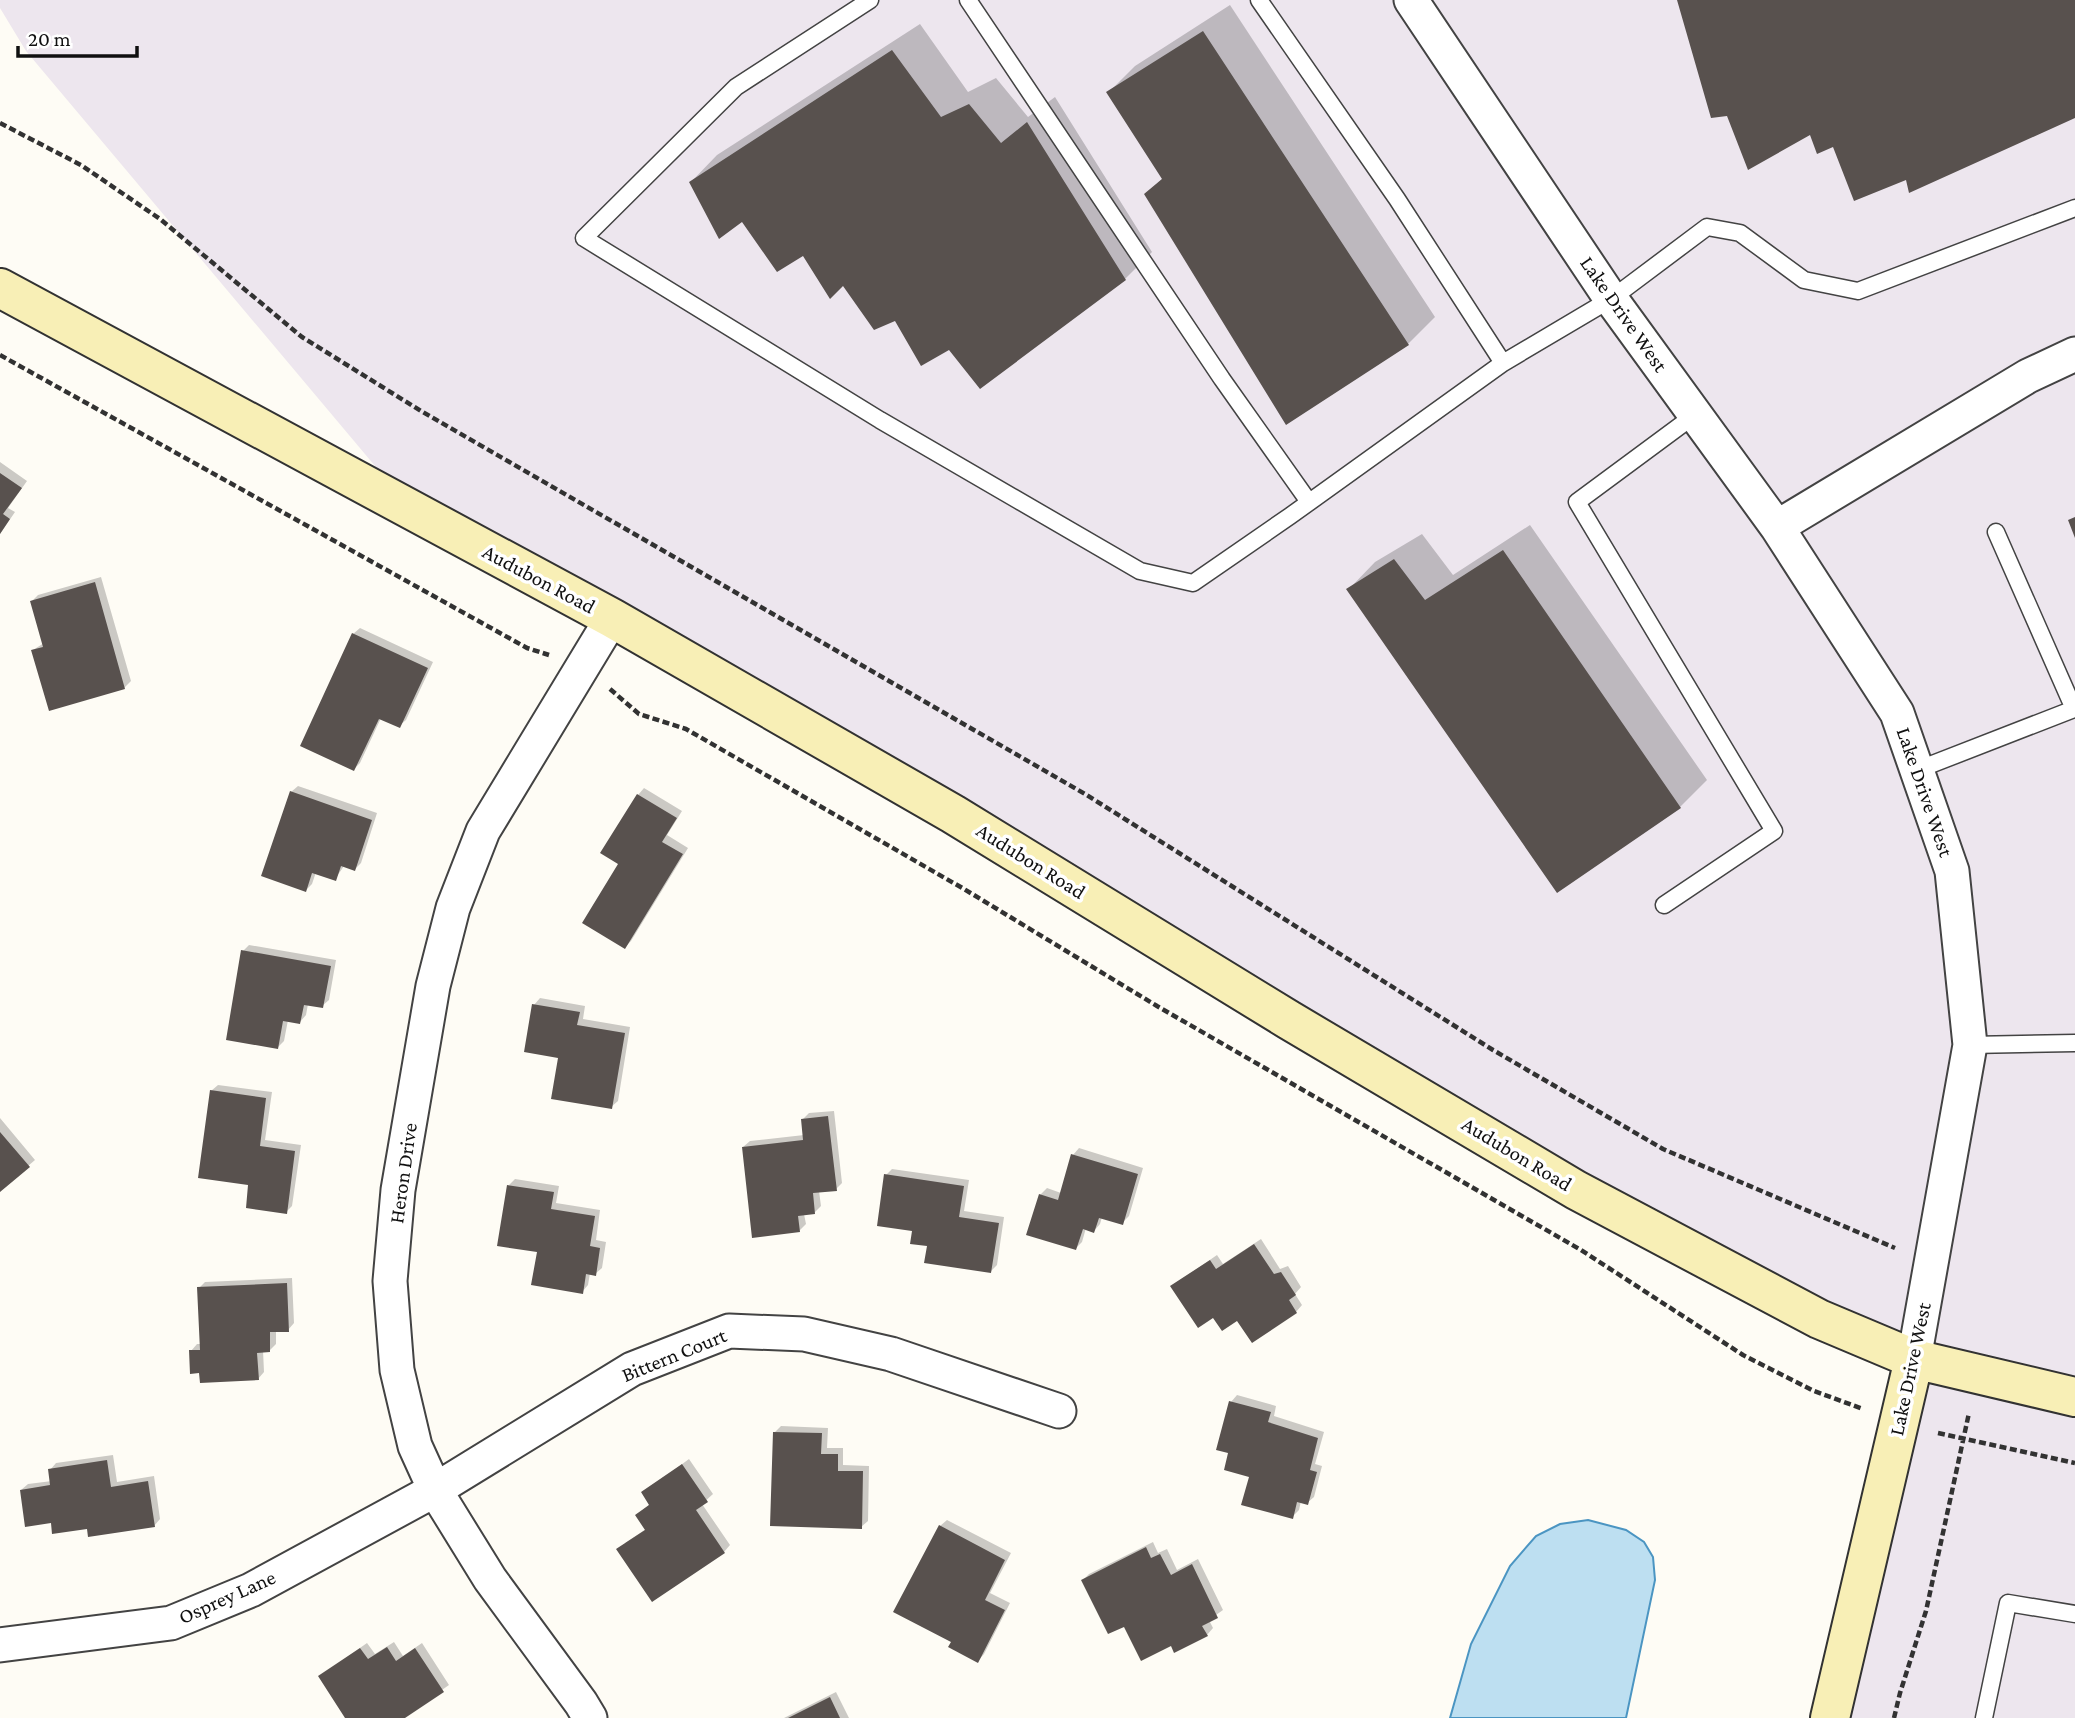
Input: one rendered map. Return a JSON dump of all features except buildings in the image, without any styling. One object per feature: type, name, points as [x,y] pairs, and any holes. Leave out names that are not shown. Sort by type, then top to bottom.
[{"type":"street","name":"Lake Drive West","points":[[1411,0],[1611,299],[1777,527],[1897,713],[1952,870],[1970,1045],[1914,1359],[1830,1718]]},
{"type":"street","name":"Audubon Road","points":[[0,288],[612,618],[953,814],[1289,1020],[1576,1190],[1819,1319],[1914,1359],[2075,1397]]},
{"type":"street","points":[[1777,527],[2028,376],[2075,354]]},
{"type":"street","name":"Heron Drive","points":[[590,1718],[582,1703],[490,1579],[435,1490],[415,1446],[397,1370],[390,1282],[398,1190],[431,999],[453,908],[483,831],[612,618]]},
{"type":"street","name":"Bittern Court","points":[[435,1490],[632,1369],[729,1331],[804,1334],[891,1354],[1059,1411]]},
{"type":"street","name":"Osprey Lane","points":[[1,1649],[171,1622],[251,1590],[435,1490]]},
{"type":"lane","points":[[870,0],[736,87],[584,239],[880,420],[1140,571],[1193,583],[1503,363],[1611,299],[1707,227],[1740,233],[1804,280],[1858,291],[2075,208]]},
{"type":"lane","points":[[968,0],[1222,379],[1309,502]]},
{"type":"lane","points":[[1259,0],[1397,199],[1503,363]]},
{"type":"lane","points":[[1664,905],[1774,831],[1577,502],[1696,414]]},
{"type":"lane","points":[[1917,770],[2075,710],[1996,532]]},
{"type":"lane","points":[[1970,1045],[2075,1043]]},
{"type":"lane","points":[[1984,1718],[2008,1603],[2075,1614]]},
{"type":"path","points":[[0,123],[81,166],[160,219],[302,337],[421,411],[1085,794],[1493,1051],[1663,1149],[1890,1245],[1931,1266]]},
{"type":"path","points":[[0,355],[527,648],[582,667],[639,714],[686,729],[964,889],[1157,1006],[1581,1251],[1743,1354],[1814,1391],[1899,1423],[2075,1463]]},
{"type":"path","points":[[1894,1718],[1926,1611],[1978,1374]]},
{"type":"shaded area","points":[[0,0],[2075,0],[2075,1718],[1830,1718],[1914,1359],[412,510],[26,51],[0,8]]},
{"type":"water","points":[[1588,1520],[1626,1530],[1644,1542],[1653,1557],[1655,1580],[1626,1718],[1450,1718],[1471,1644],[1510,1566],[1536,1536],[1560,1524]]}]
